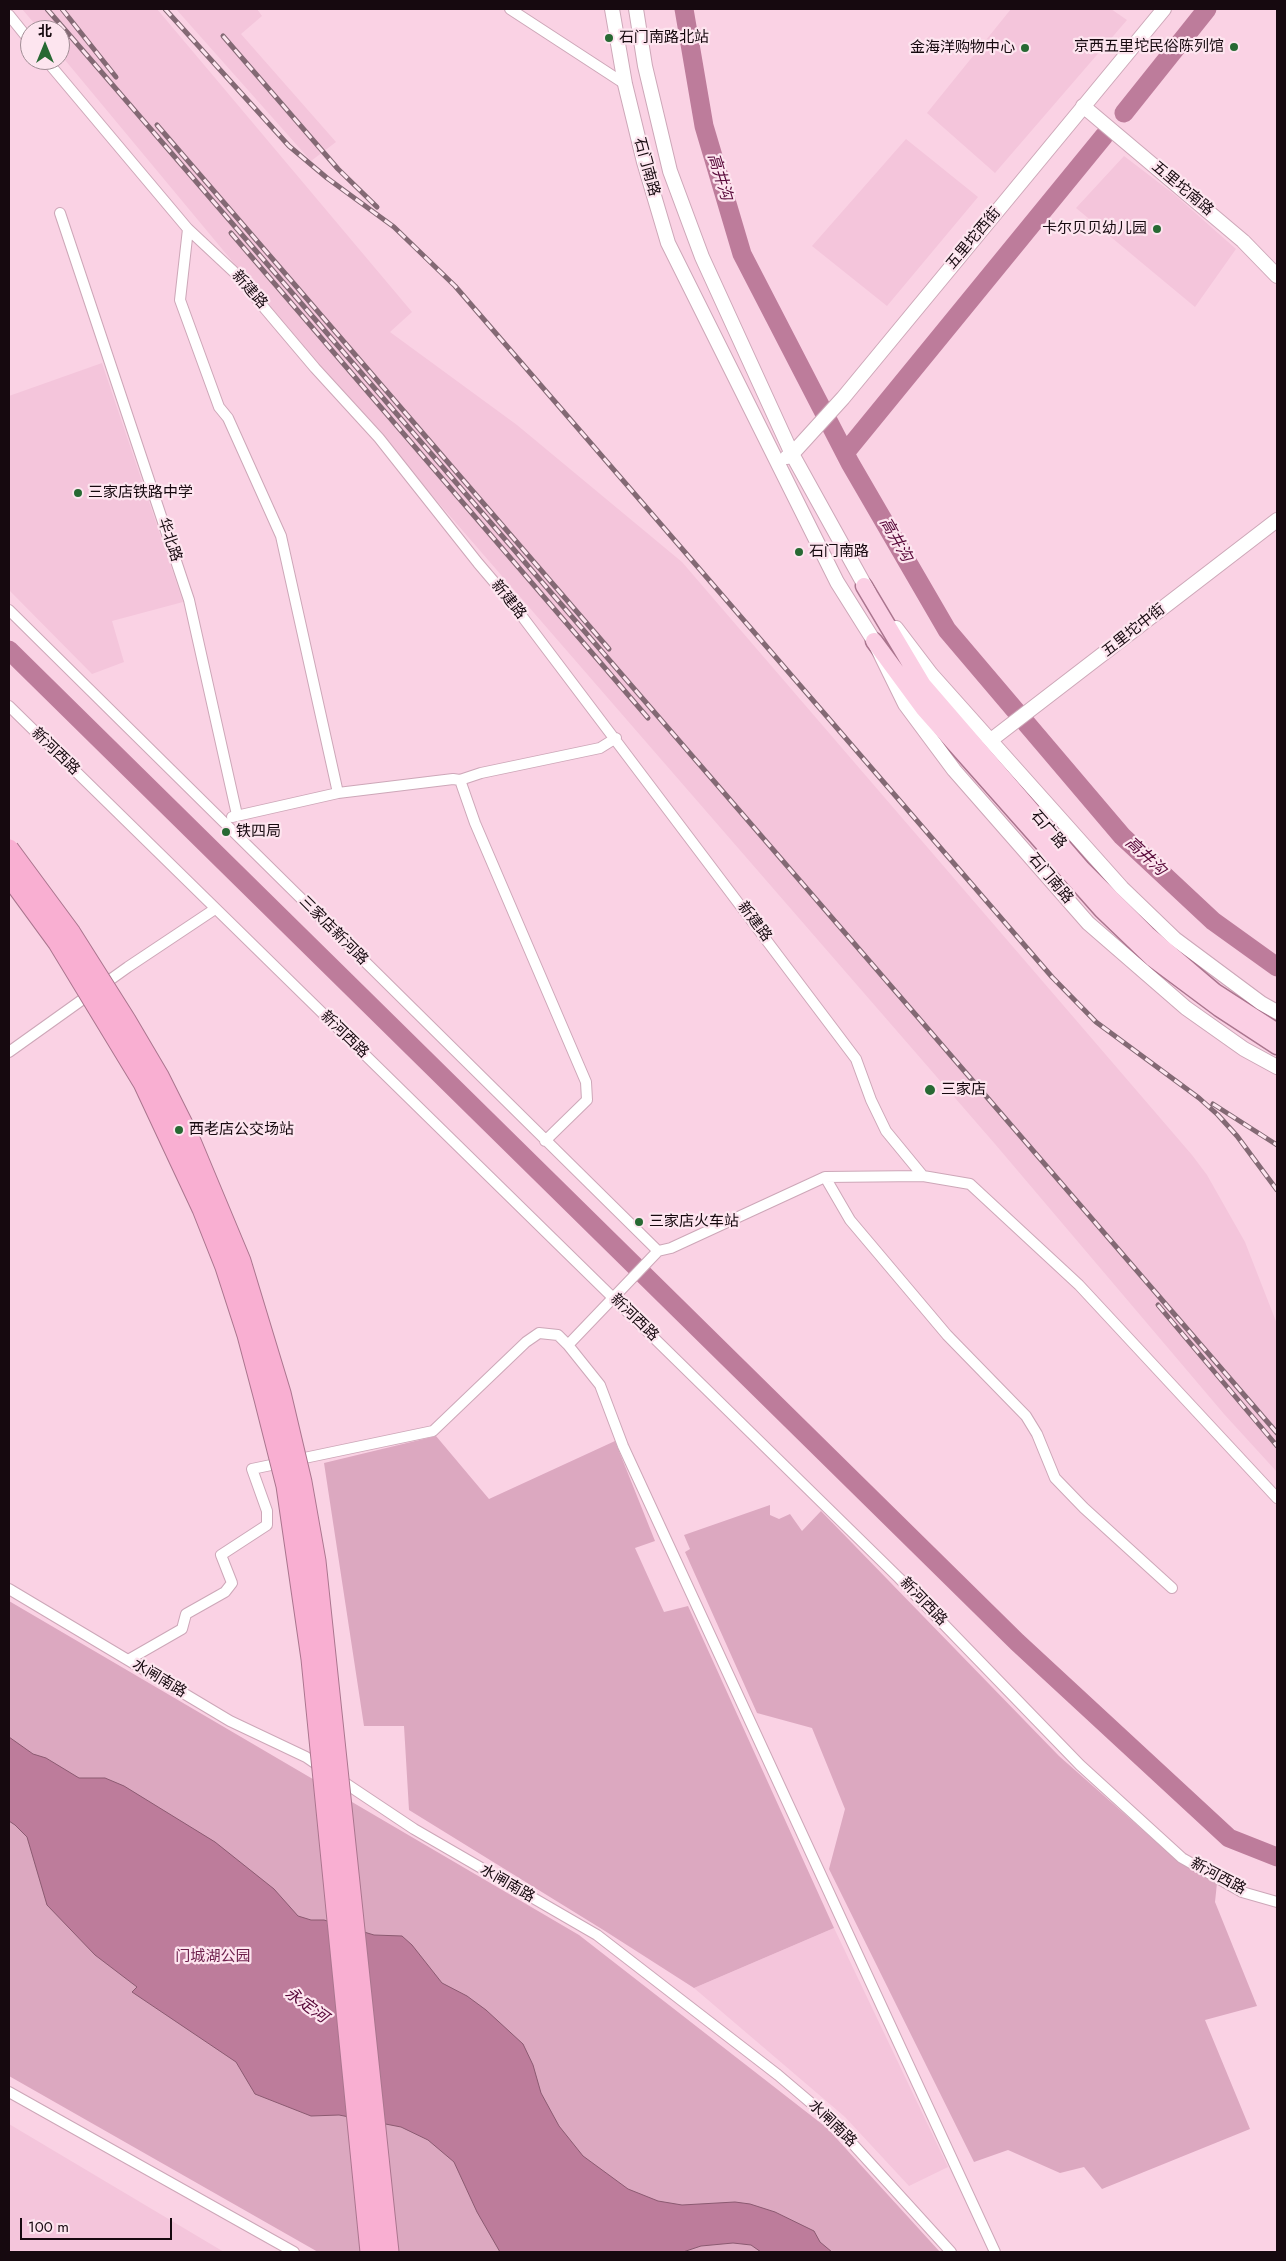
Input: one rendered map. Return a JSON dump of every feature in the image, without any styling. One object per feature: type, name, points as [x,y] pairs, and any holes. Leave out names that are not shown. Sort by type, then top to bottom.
[{"type":"highway","points":[[9,849],[71,933],[126,1020],[159,1076],[188,1134],[241,1262],[281,1393],[302,1482],[317,1570],[389,2252]]},
{"type":"highway","points":[[9,876],[58,943],[143,1083],[202,1208],[225,1267],[247,1335],[264,1398],[286,1486],[311,1659],[370,2252]]},
{"type":"main road","name":"石门南路","points":[[612,9],[625,84],[644,162],[668,243],[837,582],[874,641],[905,704],[954,770],[1088,924],[1186,1008],[1244,1049],[1277,1067]]},
{"type":"main road","name":"石门南路","points":[[636,9],[645,66],[670,172],[702,257],[792,454],[864,586],[931,674],[1122,888],[1174,939],[1261,1003],[1277,1012]]},
{"type":"main road","name":"五里坨西街","points":[[778,462],[792,454],[842,398],[1164,9]]},
{"type":"main road","name":"五里坨南路","points":[[1083,106],[1236,234],[1277,276]]},
{"type":"main road","name":"五里坨中街","points":[[991,740],[1007,730],[1277,520]]},
{"type":"main road","name":"石广路","points":[[864,586],[923,685],[1082,869],[1147,934],[1215,992],[1277,1032]]},
{"type":"main road","name":"石广路","points":[[874,641],[924,709],[1102,910],[1152,958],[1219,1008],[1277,1046]]},
{"type":"street","points":[[510,9],[625,84]]},
{"type":"street","points":[[9,15],[20,30]]},
{"type":"street","points":[[9,33],[18,27]]},
{"type":"street","name":"新建路","points":[[54,70],[188,229],[233,271],[315,368],[379,438],[483,570],[512,603],[616,738],[856,1059],[871,1100],[886,1131],[923,1176]]},
{"type":"street","name":"华北路","points":[[60,213],[189,600],[237,815]]},
{"type":"street","points":[[188,229],[180,300],[219,407],[228,418],[281,536],[338,793]]},
{"type":"street","name":"三家店新河路","points":[[9,610],[658,1251]]},
{"type":"street","name":"新河西路","points":[[9,706],[899,1578],[1080,1765],[1182,1858],[1242,1892],[1277,1902]]},
{"type":"street","points":[[222,821],[237,815],[338,793],[453,779],[460,780],[481,773],[600,748],[616,738]]},
{"type":"street","points":[[460,780],[475,823],[586,1082],[587,1100],[545,1141]]},
{"type":"street","points":[[9,1052],[128,967],[215,909]]},
{"type":"street","points":[[568,1345],[658,1251],[670,1248],[825,1177],[923,1176],[970,1184],[1079,1285],[1277,1498]]},
{"type":"street","points":[[825,1177],[850,1220],[947,1335],[1026,1416],[1037,1434],[1055,1478],[1084,1508],[1172,1588]]},
{"type":"street","points":[[128,1660],[182,1629],[186,1614],[225,1592],[232,1583],[221,1555],[267,1525],[267,1511],[252,1469],[433,1431],[526,1342],[538,1333],[558,1334],[600,1385],[623,1446],[995,2252]]},
{"type":"street","name":"水闸南路","points":[[9,1588],[230,1721],[306,1757],[414,1829],[596,1935],[778,2075],[831,2120],[951,2252]]},
{"type":"street","points":[[9,2092],[294,2252]]},
{"type":"shaded area","points":[[22,9],[157,9],[412,312],[390,332],[517,425],[682,562],[1192,1155],[1207,1175],[1245,1242],[1277,1324],[1277,1472],[1224,1414],[995,1144],[311,356],[70,66],[70,20],[31,20]]},
{"type":"shaded area","points":[[176,9],[257,9],[262,16],[241,34],[336,142],[311,161]]},
{"type":"shaded area","name":"金海洋购物中心","points":[[1011,9],[1111,9],[1127,20],[995,173],[927,113]]},
{"type":"shaded area","points":[[906,139],[978,197],[887,306],[812,246]]},
{"type":"shaded area","name":"卡尔贝贝幼儿园","points":[[1124,156],[1175,195],[1236,249],[1195,307],[1076,208]]},
{"type":"shaded area","name":"三家店铁路中学","points":[[102,363],[183,602],[112,621],[124,662],[92,674],[9,590],[9,396]]},
{"type":"shaded area","points":[[834,1928],[948,2167],[909,2186],[845,2117],[694,1988]]},
{"type":"shaded area","points":[[9,2124],[224,2252],[9,2252]]},
{"type":"green space","points":[[436,1436],[489,1499],[615,1441],[655,1541],[635,1548],[664,1612],[688,1606],[834,1928],[694,1988],[409,1810],[404,1726],[364,1726],[324,1463]]},
{"type":"green space","points":[[770,1505],[770,1515],[779,1519],[790,1514],[802,1531],[821,1511],[1059,1756],[1179,1862],[1217,1883],[1215,1902],[1257,2006],[1205,2020],[1250,2129],[1102,2189],[1084,2167],[1060,2173],[1008,2150],[974,2162],[829,1869],[845,1809],[812,1728],[757,1713],[685,1552],[690,1549],[684,1535]]},
{"type":"green space","name":"门城湖公园","points":[[9,1601],[579,1935],[827,2128],[940,2252],[318,2252],[9,2076]]},
{"type":"water","name":"永定河","points":[[9,1737],[33,1754],[46,1758],[79,1778],[105,1778],[124,1786],[215,1842],[274,1889],[298,1916],[311,1920],[324,1920],[374,1935],[402,1936],[412,1945],[442,1983],[467,1996],[486,2010],[523,2044],[533,2065],[541,2093],[559,2126],[583,2156],[628,2189],[658,2201],[682,2205],[735,2202],[750,2204],[775,2212],[814,2231],[820,2242],[832,2252],[761,2252],[751,2245],[733,2243],[701,2246],[683,2252],[500,2252],[477,2212],[454,2162],[428,2140],[401,2127],[339,2115],[311,2116],[255,2094],[236,2062],[132,1992],[137,1987],[95,1955],[47,1905],[27,1837],[9,1821]]},
{"type":"waterway","name":"高井沟","points":[[684,9],[704,126],[742,254],[850,463],[947,630],[1122,836],[1213,921],[1277,967]]},
{"type":"waterway","points":[[1124,113],[1207,9]]},
{"type":"waterway","points":[[845,453],[1104,136]]},
{"type":"waterway","points":[[9,650],[1017,1642],[1229,1838],[1277,1857]]},
{"type":"railway","points":[[47,9],[1277,1433]]},
{"type":"railway","points":[[62,9],[116,77]]},
{"type":"railway","points":[[165,9],[289,146],[327,178],[394,227],[455,286],[1052,977],[1096,1022],[1199,1098],[1218,1115],[1237,1136],[1277,1190]]},
{"type":"railway","points":[[223,36],[338,169],[377,207]]},
{"type":"railway","points":[[157,125],[609,649]]},
{"type":"railway","points":[[231,233],[648,718]]},
{"type":"railway","points":[[1213,1104],[1277,1145]]},
{"type":"railway","points":[[1158,1305],[1277,1446]]},
{"type":"place","name":"石门南路北站","points":[[609,38]]},
{"type":"place","name":"京西五里坨民俗陈列馆","points":[[1234,47]]},
{"type":"place","name":"金海洋购物中心","points":[[1025,48]]},
{"type":"place","name":"卡尔贝贝幼儿园","points":[[1157,229]]},
{"type":"place","name":"三家店铁路中学","points":[[78,493]]},
{"type":"place","name":"石门南路","points":[[799,552]]},
{"type":"place","name":"铁四局","points":[[226,832]]},
{"type":"place","name":"三家店","points":[[930,1090]]},
{"type":"place","name":"西老店公交场站","points":[[179,1130]]},
{"type":"place","name":"三家店火车站","points":[[639,1222]]}]
